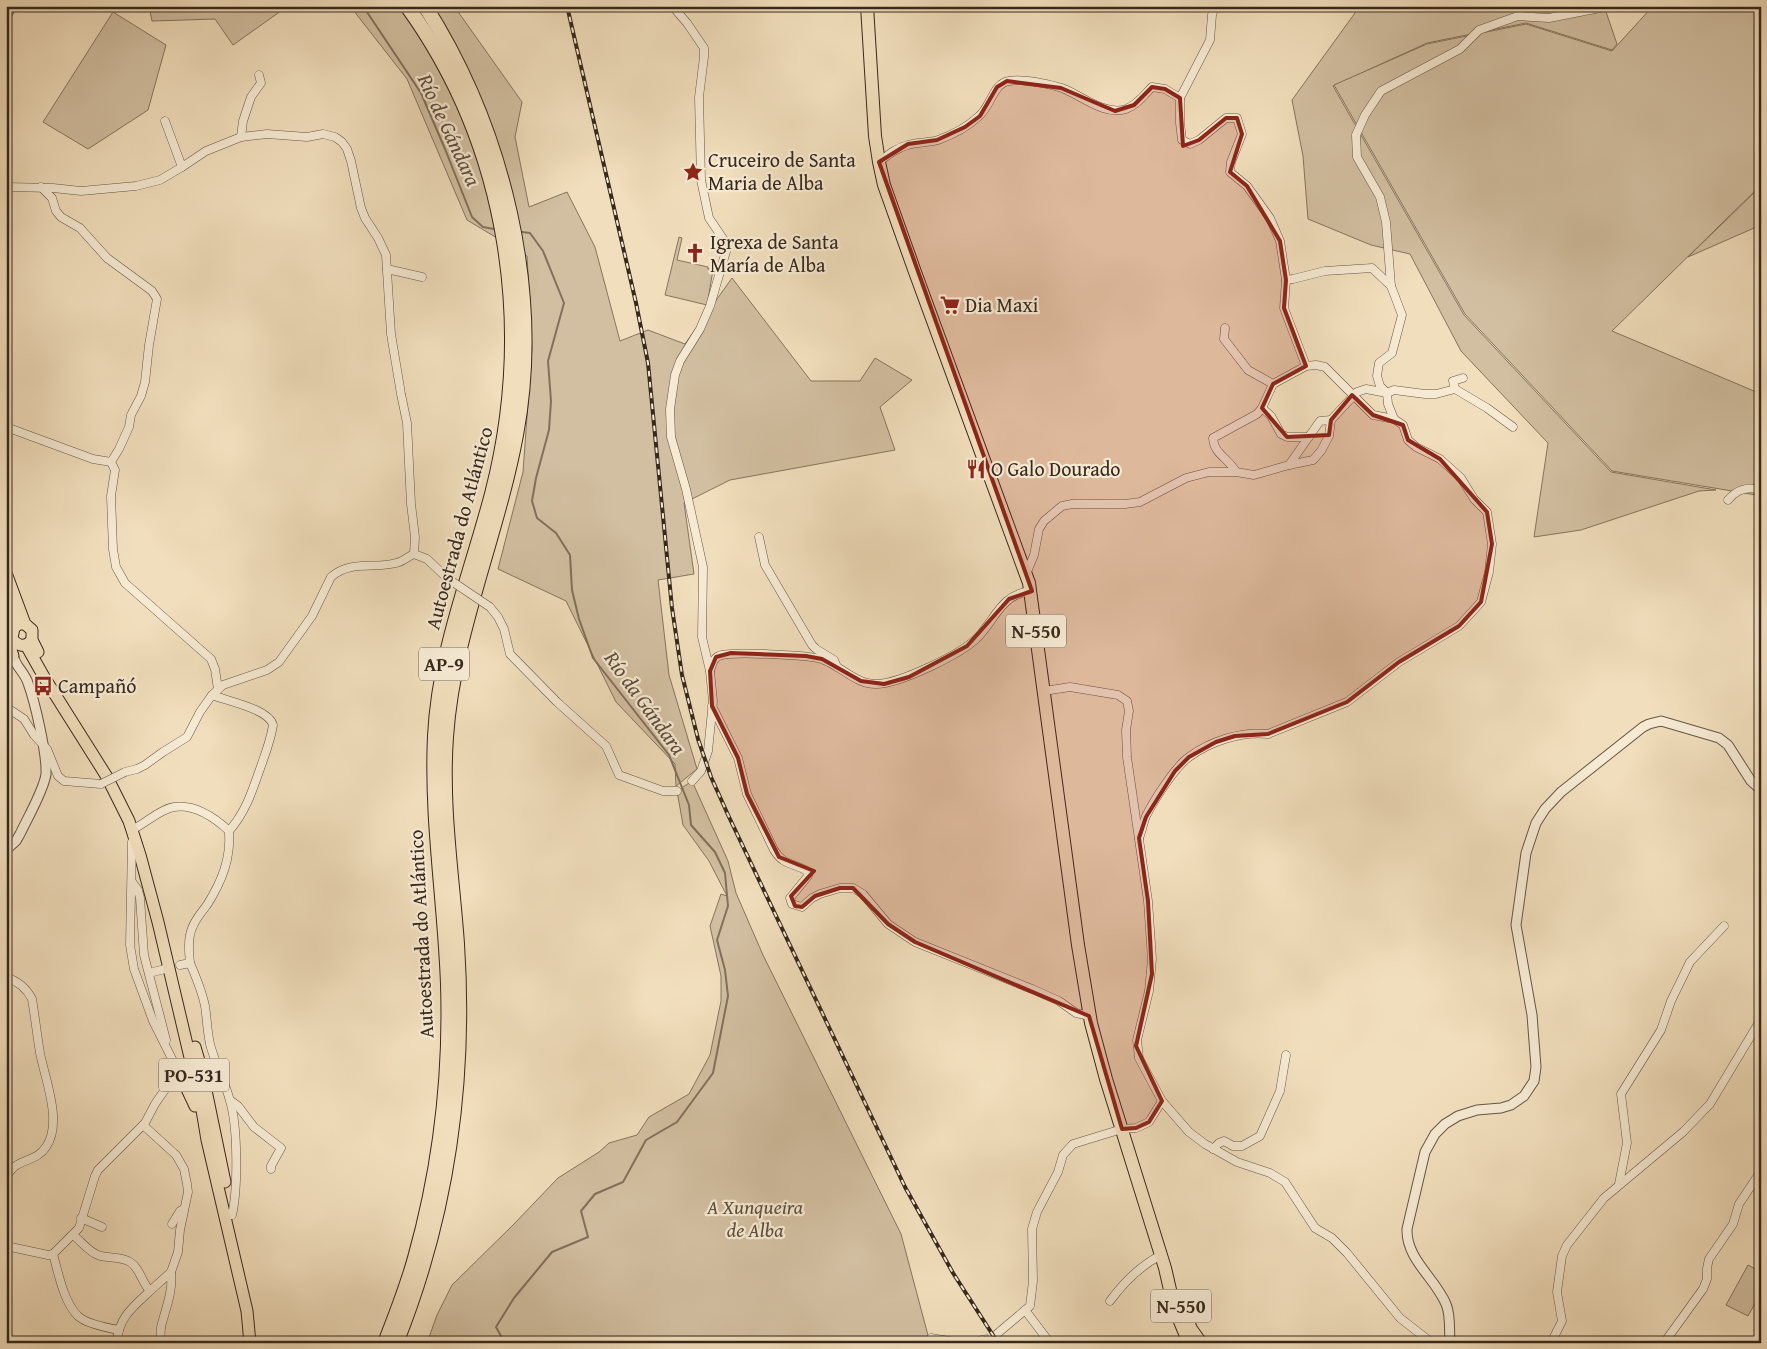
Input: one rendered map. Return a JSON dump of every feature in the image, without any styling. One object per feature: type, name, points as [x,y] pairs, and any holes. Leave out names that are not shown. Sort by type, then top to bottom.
[{"type":"highway","name":"Autoestrada do Atlántico","points":[[385,1343],[415,1257],[429,1202],[443,1118],[448,1050],[448,992],[435,820],[434,786],[437,714],[450,640],[492,495],[502,450],[509,410],[513,322],[509,271],[498,210],[474,130],[450,75],[407,6]]},
{"type":"highway","name":"Autoestrada do Atlántico","points":[[396,1343],[424,1261],[440,1201],[455,1106],[460,1042],[460,1009],[445,780],[446,737],[452,684],[516,435],[525,340],[516,243],[502,180],[470,90],[442,34],[425,6]]},
{"type":"highway","name":"N-550","points":[[867,6],[878,162],[884,186],[1026,574],[1044,691],[1076,935],[1090,1016],[1122,1129],[1163,1261],[1174,1307],[1186,1339]]},
{"type":"highway","name":"N-550","points":[[1163,1261],[1191,1329],[1201,1343]]},
{"type":"main road","points":[[6,14],[10,6]]},
{"type":"main road","name":"PO-531","points":[[6,573],[20,625],[32,630],[23,642],[107,777],[145,849],[202,1070],[250,1296],[256,1343]]},
{"type":"main road","points":[[8,592],[11,611],[20,625],[12,631],[23,642],[10,647],[13,656]]},
{"type":"main road","name":"PO-531","points":[[134,830],[158,922],[191,1086],[205,1130],[245,1302],[250,1343]]},
{"type":"main road","points":[[193,1040],[203,1097],[198,1105],[206,1108],[210,1130],[220,1154]]},
{"type":"street","points":[[1215,6],[1212,15],[1210,40],[1180,98],[1182,140],[1190,144],[1199,140],[1226,118],[1237,118],[1242,134],[1231,162],[1230,172],[1246,186],[1270,218],[1280,241],[1286,280],[1284,308],[1306,366]]},
{"type":"street","points":[[1394,419],[1386,393],[1380,386],[1377,376],[1379,363],[1392,352],[1402,315],[1391,286],[1386,222],[1380,197],[1357,157],[1356,134],[1364,115],[1381,92],[1460,48],[1479,30],[1518,16],[1549,18],[1610,6]]},
{"type":"street","points":[[674,7],[704,48],[699,96],[701,180],[709,218],[726,243],[710,306],[700,329],[680,361],[675,375],[670,409],[671,436],[686,489],[702,567],[702,637],[710,671],[712,706],[708,751],[701,771],[692,781]]},
{"type":"street","points":[[241,137],[242,126],[251,97],[261,82],[259,75]]},
{"type":"street","points":[[878,162],[893,151],[908,144],[937,140],[965,127],[980,116],[990,103],[997,87],[1007,81],[1024,81],[1061,88],[1094,104],[1115,111],[1134,105],[1152,87],[1165,89],[1180,98]]},
{"type":"street","points":[[164,121],[182,168]]},
{"type":"street","points":[[6,187],[41,187],[81,191],[136,186],[160,180],[182,168],[206,150],[241,137],[267,134],[307,137],[323,134],[335,137],[342,142],[347,149],[361,208],[386,255],[391,334],[407,423],[411,504],[415,537],[414,554]]},
{"type":"street","points":[[41,187],[52,198],[56,211],[61,217],[80,228],[107,258],[152,291],[157,299],[151,327],[145,382],[119,449],[111,462]]},
{"type":"street","points":[[1286,280],[1325,271],[1372,268],[1391,286]]},
{"type":"street","points":[[387,269],[422,277]]},
{"type":"street","points":[[1225,328],[1224,338],[1248,370],[1273,384]]},
{"type":"street","points":[[1139,838],[1146,817],[1175,771],[1189,757],[1216,742],[1258,732],[1268,734],[1348,702],[1399,662],[1459,626],[1481,602],[1489,572],[1492,544],[1487,512],[1474,499],[1461,478],[1440,459],[1416,447],[1408,440],[1403,425],[1394,419],[1373,415],[1325,368],[1316,365],[1306,366],[1273,384],[1262,408],[1257,414],[1213,438],[1213,446],[1234,467],[1236,472]]},
{"type":"street","points":[[1455,389],[1453,381],[1464,378]]},
{"type":"street","points":[[1026,574],[1034,555],[1039,529],[1044,521],[1062,506],[1140,502],[1186,478],[1209,472],[1236,472],[1254,476],[1313,460],[1321,451],[1329,436],[1331,420],[1352,395],[1366,389],[1386,393],[1394,390],[1431,394],[1455,389],[1487,408],[1513,427]]},
{"type":"street","points":[[1262,408],[1271,416],[1281,434],[1287,437],[1309,437]]},
{"type":"street","points":[[1289,465],[1320,421],[1331,420]]},
{"type":"street","points":[[6,427],[93,459],[111,462]]},
{"type":"street","points":[[111,462],[115,470],[111,496],[113,549],[116,567],[125,583],[211,659],[215,668],[215,692]]},
{"type":"street","points":[[1728,500],[1733,493],[1746,488],[1761,490]]},
{"type":"street","points":[[759,537],[765,565],[780,592],[812,645],[820,652],[832,658],[837,667]]},
{"type":"street","points":[[414,554],[427,559],[447,578],[490,608],[498,617],[504,630],[507,646],[514,658],[556,702],[606,746],[619,775],[663,791],[677,792]]},
{"type":"street","points":[[6,707],[24,720],[46,749],[58,776],[64,781],[100,784],[145,765],[188,737],[200,712],[215,692],[223,685],[267,670],[279,662],[312,616],[331,577],[336,573],[346,568],[398,563],[414,554]]},
{"type":"street","points":[[710,671],[716,657],[731,653],[806,656],[822,659],[861,681],[884,684],[909,677],[968,646],[977,639],[1009,599],[1016,594],[1030,592]]},
{"type":"street","points":[[6,850],[16,841],[20,834],[44,781],[45,767],[42,743],[28,682],[13,656]]},
{"type":"street","points":[[1044,691],[1070,687],[1118,695],[1127,701],[1129,711],[1126,730],[1127,757],[1148,901],[1152,966],[1149,991],[1136,1046],[1139,1058],[1162,1101],[1188,1132],[1213,1149],[1237,1162],[1270,1172],[1286,1182],[1315,1228],[1332,1238],[1347,1253],[1400,1318],[1432,1343]]},
{"type":"street","points":[[215,692],[255,710],[269,718],[273,725],[272,735],[254,788],[239,820],[230,831],[230,847],[224,873],[189,936],[190,963],[205,1005],[209,1041],[216,1066],[231,1101],[235,1138],[236,1181],[235,1204],[232,1215]]},
{"type":"street","points":[[712,706],[738,758],[748,794],[778,857],[784,862],[807,871],[806,880],[792,896],[790,902],[792,904],[802,907],[820,894],[840,888],[853,888],[863,894],[888,924],[915,942],[1032,989],[1059,1001],[1076,1013],[1090,1016]]},
{"type":"street","points":[[1450,1343],[1447,1308],[1442,1296],[1412,1252],[1408,1241],[1407,1229],[1425,1152],[1435,1134],[1445,1124],[1458,1116],[1476,1110],[1501,1108],[1511,1104],[1524,1096],[1534,1082],[1536,1067],[1532,1015],[1516,925],[1526,853],[1532,832],[1540,816],[1561,792],[1643,728],[1656,722],[1667,723],[1690,731],[1714,736],[1724,741],[1736,756],[1750,781],[1761,790]]},
{"type":"street","points":[[191,1086],[177,1072],[153,1021],[134,969],[130,945],[134,830],[174,807],[198,810],[210,815],[230,831]]},
{"type":"street","points":[[132,882],[138,890],[140,898],[144,955],[169,1054]]},
{"type":"street","points":[[1619,1184],[1627,1143],[1621,1094],[1661,1030],[1670,1001],[1690,962],[1724,926]]},
{"type":"street","points":[[180,965],[190,963]]},
{"type":"street","points":[[149,973],[165,969]]},
{"type":"street","points":[[6,977],[20,985],[29,993],[32,999],[40,1052],[51,1099],[53,1121],[51,1135],[46,1147],[30,1160],[16,1165],[6,1176]]},
{"type":"street","points":[[1551,1343],[1562,1321],[1557,1292],[1564,1250],[1604,1198],[1683,1132],[1710,1104],[1761,1019]]},
{"type":"street","points":[[1213,1149],[1224,1142],[1233,1146],[1242,1146],[1260,1136],[1280,1091],[1286,1055]]},
{"type":"street","points":[[6,1209],[6,1248],[48,1255],[53,1254],[79,1228],[98,1170],[143,1125],[177,1072]]},
{"type":"street","points":[[231,1101],[238,1106],[254,1127],[280,1148],[270,1166],[271,1169]]},
{"type":"street","points":[[998,1333],[1030,1306],[1034,1281],[1032,1229],[1037,1212],[1058,1172],[1064,1155],[1073,1144],[1122,1129],[1136,1128],[1149,1122],[1162,1101]]},
{"type":"street","points":[[117,1341],[123,1318],[128,1311],[170,1272],[178,1252],[180,1230],[188,1192],[184,1169],[173,1152],[143,1125]]},
{"type":"street","points":[[1664,1343],[1703,1289],[1707,1279],[1707,1263],[1733,1224],[1739,1204],[1761,1171]]},
{"type":"street","points":[[172,1224],[180,1211],[184,1210]]},
{"type":"street","points":[[81,1218],[102,1228]]},
{"type":"street","points":[[73,1235],[99,1256],[131,1262],[150,1291]]},
{"type":"street","points":[[53,1254],[64,1294],[79,1318],[119,1330]]},
{"type":"street","points":[[1110,1301],[1122,1286],[1147,1263],[1163,1261]]},
{"type":"street","points":[[160,1343],[162,1324],[172,1279],[170,1272]]},
{"type":"street","points":[[1025,1310],[1050,1343]]},
{"type":"street","points":[[931,1338],[960,1343]]},
{"type":"highlighted area","points":[[1007,81],[1061,88],[1115,111],[1134,105],[1152,87],[1165,89],[1180,98],[1183,146],[1199,140],[1226,118],[1237,118],[1242,134],[1230,172],[1247,186],[1280,241],[1286,280],[1284,308],[1306,366],[1273,384],[1262,408],[1287,437],[1329,435],[1331,420],[1352,395],[1373,415],[1403,425],[1408,440],[1440,459],[1487,512],[1492,544],[1481,602],[1459,626],[1399,662],[1347,702],[1268,734],[1235,736],[1216,742],[1189,757],[1175,771],[1146,817],[1139,838],[1148,901],[1152,974],[1136,1046],[1162,1101],[1149,1122],[1136,1128],[1122,1129],[1089,1016],[915,942],[888,924],[853,888],[840,888],[815,896],[802,907],[795,906],[791,896],[814,871],[779,857],[747,794],[738,758],[712,706],[710,671],[716,657],[731,653],[806,656],[822,659],[861,681],[884,684],[909,677],[967,646],[1009,599],[1032,591],[879,162],[908,144],[937,140],[965,127],[980,116],[997,87]]},
{"type":"green space","points":[[149,6],[288,6],[233,45],[215,19],[152,21]]},
{"type":"green space","points":[[350,6],[454,6],[522,102],[515,137],[529,207],[567,192],[595,247],[620,341],[648,330],[685,344],[732,278],[811,381],[860,381],[875,358],[912,380],[880,407],[895,450],[730,480],[684,503],[694,574],[658,580],[669,675],[697,769],[676,786],[675,764],[616,702],[566,601],[498,569],[523,472],[532,348],[527,256],[467,220],[407,79]]},
{"type":"green space","points":[[1360,6],[1604,6],[1617,44],[1612,50],[1526,23],[1427,43],[1333,86],[1464,315],[1611,472],[1716,490],[1699,491],[1581,530],[1534,537],[1548,443],[1461,351],[1410,254],[1371,245],[1308,219],[1303,156],[1292,100]]},
{"type":"green space","points":[[1653,6],[1761,6],[1761,185],[1612,331],[1761,394],[1761,483],[1756,495],[1612,471],[1465,314],[1334,85],[1427,44],[1526,24],[1612,51]]},
{"type":"green space","points":[[113,12],[166,45],[148,110],[88,149],[43,122]]},
{"type":"green space","points":[[1761,186],[1761,225],[1688,257]]},
{"type":"green space","points":[[679,237],[682,238],[677,260],[708,267],[708,269],[713,270],[707,305],[665,295]]},
{"type":"green space","name":"A Xunqueira de Alba","points":[[692,781],[728,861],[736,893],[763,955],[901,1234],[929,1339],[928,1343],[427,1343],[437,1315],[452,1285],[558,1178],[599,1152],[609,1143],[637,1135],[649,1117],[689,1094],[710,1055],[721,1001],[721,976],[710,926],[721,894],[727,896],[709,861],[683,825],[677,791]]},
{"type":"green space","points":[[1748,1265],[1761,1272],[1761,1293],[1748,1316],[1726,1305]]},
{"type":"waterway","name":"Río de Gándara","points":[[363,6],[421,93],[472,217],[483,227],[494,229]]},
{"type":"waterway","name":"Río da Gándara","points":[[505,1343],[496,1327],[514,1298],[552,1252],[588,1237],[581,1211],[595,1194],[623,1182],[646,1140],[677,1122],[713,1073],[728,996],[725,970],[717,940],[728,906],[725,873],[715,852],[691,825],[689,805],[669,755],[593,658],[579,619],[572,590],[570,555],[556,533],[537,518],[532,501],[549,430],[551,401],[548,361],[564,303],[543,251],[530,233],[522,232]]},
{"type":"tunnel","points":[[982,1340],[998,1333]]},
{"type":"railway","points":[[567,6],[636,303],[648,363],[672,608],[682,675],[698,739],[711,777],[729,817],[905,1187],[953,1273],[998,1343]]},
{"type":"place","name":"Cruceiro de Santa Maria de Alba","points":[[693,172]]},
{"type":"place","name":"Igrexa de Santa María de Alba","points":[[695,253]]},
{"type":"place","name":"Dia Maxi","points":[[950,305]]},
{"type":"place","name":"O Galo Dourado","points":[[976,469]]},
{"type":"place","name":"Campañó","points":[[43,686]]}]
